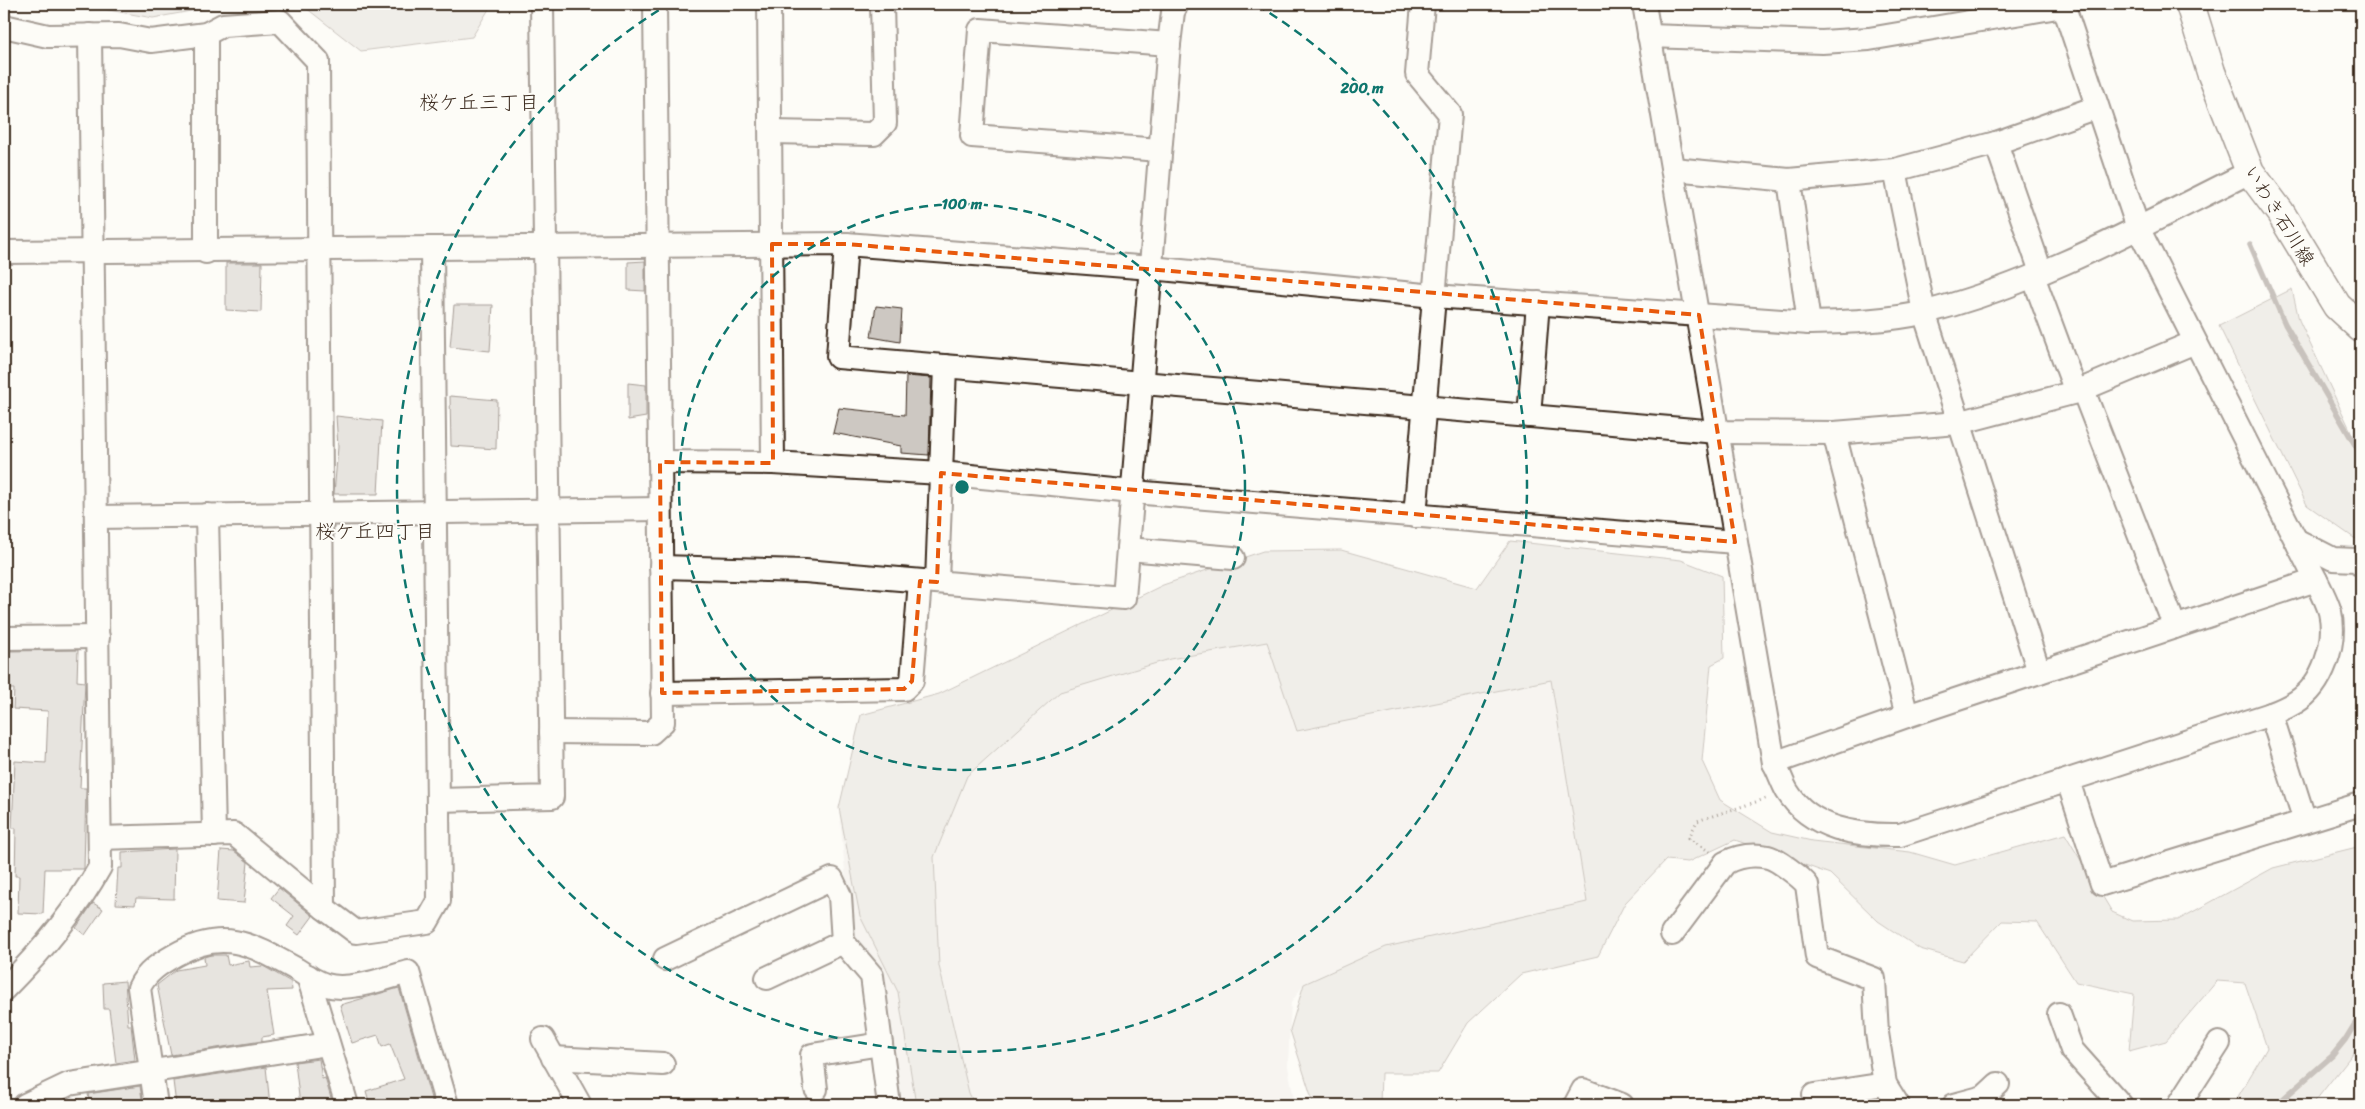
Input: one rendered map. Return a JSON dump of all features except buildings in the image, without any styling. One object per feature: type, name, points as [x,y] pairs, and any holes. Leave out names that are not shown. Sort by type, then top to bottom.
[{"type":"main road","name":"いわき石川線","points":[[2190,4],[2211,72],[2250,172],[2280,212],[2337,306],[2361,328]]},
{"type":"street","points":[[438,800],[552,797],[542,4]]},
{"type":"street","points":[[551,732],[652,733],[662,722],[655,4]]},
{"type":"street","points":[[769,4],[773,463]]},
{"type":"street","points":[[771,132],[874,134],[885,123],[882,4]]},
{"type":"street","points":[[661,567],[805,571],[1124,598],[1169,44],[1173,12],[1177,4]]},
{"type":"street","points":[[1415,516],[1450,114],[1417,74],[1423,4]]},
{"type":"street","points":[[1644,4],[1649,36],[1699,315],[1735,542],[1774,763],[1788,792],[1805,811],[1824,824],[1848,832],[1873,836],[1900,835],[2271,714],[2297,702],[2314,684],[2327,662],[2332,639],[2330,613],[2316,580],[2138,228],[2063,5],[1869,40],[1822,42],[1649,36]]},
{"type":"street","points":[[4,26],[48,36],[119,35],[151,41],[206,34],[223,26],[280,21],[318,61],[324,908]]},
{"type":"street","points":[[1160,150],[972,136],[980,30],[1169,44]]},
{"type":"street","points":[[206,34],[206,252]]},
{"type":"street","points":[[4,989],[36,957],[91,884],[100,867],[90,35]]},
{"type":"street","points":[[1673,168],[1789,180],[1895,170],[1996,143],[2097,107]]},
{"type":"street","points":[[1996,143],[2037,274],[2080,391],[2175,627]]},
{"type":"street","points":[[1895,170],[1924,312],[2039,672]]},
{"type":"street","points":[[4,252],[206,252],[846,244],[1150,268],[1434,296],[1538,304],[1809,323],[1865,322],[1924,312],[1974,298],[2037,274],[2138,228],[2250,172]]},
{"type":"street","points":[[1789,180],[1809,323]]},
{"type":"street","points":[[846,244],[838,357],[1717,432],[1834,433],[1958,423],[2080,391],[2195,342]]},
{"type":"street","points":[[100,838],[234,834],[356,932],[427,922],[439,901],[432,248]]},
{"type":"street","points":[[1529,416],[1538,304]]},
{"type":"street","points":[[662,693],[904,689],[912,681],[929,581],[941,473],[945,366]]},
{"type":"street","points":[[1834,433],[1907,716]]},
{"type":"street","points":[[660,462],[773,463],[941,473],[1132,492],[1735,542]]},
{"type":"street","points":[[96,517],[660,509]]},
{"type":"street","points":[[206,515],[214,835]]},
{"type":"street","points":[[2296,540],[2333,559],[2356,560],[2361,564]]},
{"type":"street","points":[[1128,549],[1234,558]]},
{"type":"street","points":[[1774,763],[1907,716],[2316,580]]},
{"type":"street","points":[[4,638],[98,638]]},
{"type":"street","points":[[2271,714],[2305,821]]},
{"type":"street","points":[[2068,781],[2102,884],[2361,804]]},
{"type":"street","points":[[1672,934],[1725,863],[1738,856],[1769,857],[1803,880],[1807,886],[1817,957],[1874,979],[1877,1033],[1885,1084],[1898,1105]]},
{"type":"street","points":[[665,959],[832,879],[840,896],[843,942],[872,976],[888,1105]]},
{"type":"street","points":[[156,1105],[139,988],[144,978],[166,960],[190,947],[212,940],[236,942],[268,954],[327,986],[360,985],[408,972],[447,1105]]},
{"type":"street","points":[[767,978],[843,942]]},
{"type":"street","points":[[308,976],[347,1105]]},
{"type":"street","points":[[2059,1014],[2072,1050],[2121,1105]]},
{"type":"street","points":[[2179,1105],[2219,1043]]},
{"type":"street","points":[[25,1105],[69,1084],[328,1044]]},
{"type":"street","points":[[816,1090],[812,1055],[881,1044]]},
{"type":"street","points":[[580,1105],[548,1049],[664,1064]]},
{"type":"street","points":[[1814,1095],[1885,1084]]},
{"type":"street","points":[[1954,1105],[1984,1097],[1998,1084]]},
{"type":"street","points":[[1575,1105],[1583,1090],[1622,1105]]},
{"type":"path","points":[[1725,863],[1689,838],[1697,821],[1788,792]]},
{"type":"highlighted area","points":[[772,244],[846,244],[1699,315],[1735,542],[941,473],[937,582],[920,581],[912,681],[904,689],[662,693],[660,462],[773,463]]},
{"type":"shaded area","points":[[75,4],[229,4],[153,18]]},
{"type":"shaded area","points":[[301,4],[492,4],[472,37],[361,51]]},
{"type":"shaded area","points":[[2292,289],[2299,320],[2361,453],[2361,540],[2354,538],[2307,505],[2219,326]]},
{"type":"shaded area","points":[[1510,541],[1681,560],[1722,576],[1724,658],[1711,665],[1702,761],[1720,800],[1772,832],[1812,841],[1910,852],[1955,865],[2065,834],[2112,912],[2132,921],[2178,920],[2273,868],[2361,846],[2361,1043],[2312,1105],[2233,1105],[2267,1048],[2245,983],[2217,981],[2166,1041],[2129,1051],[2134,994],[2076,982],[2037,922],[2002,921],[1963,961],[1920,949],[1878,921],[1830,874],[1735,840],[1688,862],[1666,860],[1625,903],[1598,956],[1521,974],[1468,1023],[1438,1073],[1381,1073],[1380,1105],[1314,1105],[1290,1030],[1304,984],[1386,947],[1587,902],[1551,680],[1297,731],[1267,642],[1170,659],[1060,692],[967,776],[934,857],[939,966],[969,1093],[975,1105],[916,1105],[898,992],[860,916],[839,808],[861,715],[939,694],[1163,585],[1263,551],[1341,550],[1477,588]]},
{"type":"shaded area","points":[[1267,642],[1547,656],[1590,919],[1304,984],[1291,1003],[1288,1066],[1295,1105],[899,1105],[851,935],[839,808],[887,726],[1028,685]]},
{"type":"waterway","points":[[2250,244],[2285,324],[2361,455]]},
{"type":"waterway","points":[[2276,1105],[2332,1056],[2345,1040],[2361,1014]]},
{"type":"district","name":"桜ケ丘三丁目","points":[[479,102]]},
{"type":"district","name":"桜ケ丘四丁目","points":[[375,531]]}]
